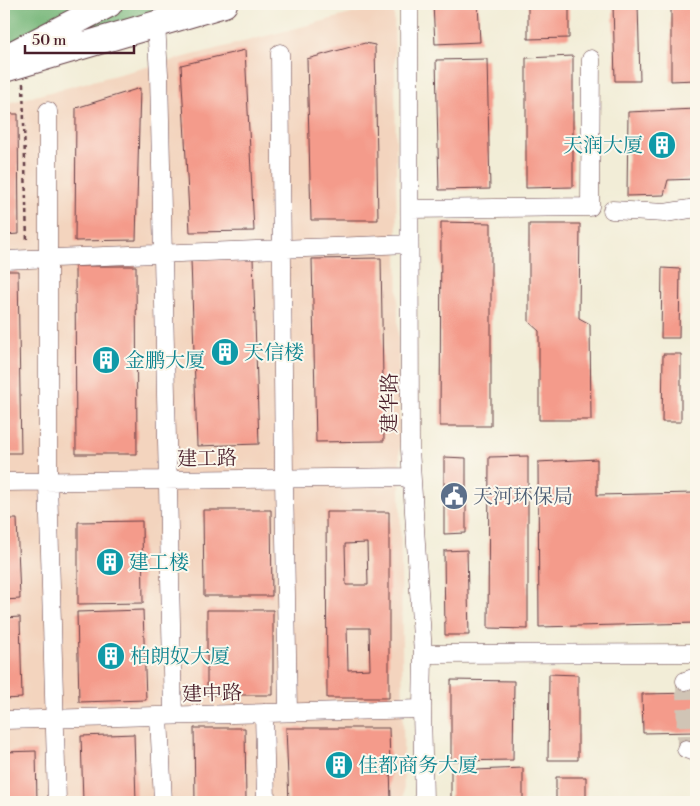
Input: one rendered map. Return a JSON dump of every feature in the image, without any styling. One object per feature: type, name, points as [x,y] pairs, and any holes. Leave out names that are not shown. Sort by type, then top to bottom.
[{"type":"highway","points":[[10,64],[109,4]]},
{"type":"highway","points":[[10,64],[224,4]]},
{"type":"street","name":"建华路","points":[[409,4],[411,477],[423,654],[424,802]]},
{"type":"street","points":[[156,24],[159,74],[169,479],[163,802]]},
{"type":"street","points":[[280,53],[288,712]]},
{"type":"street","points":[[410,209],[590,207],[591,59]]},
{"type":"street","points":[[48,111],[48,481],[57,802]]},
{"type":"street","points":[[612,210],[665,214],[696,208]]},
{"type":"street","points":[[4,260],[409,244]]},
{"type":"street","name":"建工路","points":[[4,482],[411,477]]},
{"type":"street","points":[[423,654],[696,653]]},
{"type":"street","name":"建中路","points":[[4,720],[422,709]]},
{"type":"street","points":[[264,713],[266,802]]},
{"type":"path","points":[[10,64],[28,259]]},
{"type":"shaded area","points":[[394,4],[404,802],[4,802],[4,104]]},
{"type":"green space","points":[[4,4],[178,4],[4,59]]},
{"type":"building","points":[[433,4],[478,4],[480,42],[435,44]]},
{"type":"building","points":[[528,4],[569,4],[569,38],[528,39]]},
{"type":"building","points":[[613,4],[638,4],[640,81],[615,81]]},
{"type":"building","points":[[671,4],[696,4],[696,80],[671,81]]},
{"type":"building","points":[[365,43],[375,45],[378,220],[311,220],[307,59]]},
{"type":"building","points":[[245,50],[254,231],[190,232],[181,65]]},
{"type":"building","points":[[573,56],[573,187],[526,188],[526,58]]},
{"type":"building","points":[[487,59],[490,189],[439,190],[436,60]]},
{"type":"building","points":[[140,88],[136,240],[75,241],[76,108]]},
{"type":"building","name":"天润大厦","points":[[696,109],[696,179],[668,180],[664,195],[627,196],[628,112]]},
{"type":"building","points":[[4,114],[18,114],[19,234],[4,235]]},
{"type":"building","points":[[441,222],[491,223],[491,426],[440,426]]},
{"type":"building","points":[[529,224],[580,224],[579,318],[590,324],[591,420],[539,420],[539,331],[529,322]]},
{"type":"building","name":"天信楼","points":[[253,258],[259,444],[197,446],[191,260]]},
{"type":"building","points":[[381,258],[384,441],[316,442],[312,259]]},
{"type":"building","name":"金鹏大厦","points":[[75,266],[136,266],[137,454],[76,454]]},
{"type":"building","points":[[662,268],[680,269],[679,338],[661,338]]},
{"type":"building","points":[[4,271],[18,271],[21,453],[4,453]]},
{"type":"building","points":[[663,354],[681,354],[681,422],[662,422]]},
{"type":"building","points":[[528,456],[528,629],[488,628],[489,457]]},
{"type":"building","points":[[444,457],[466,458],[466,533],[444,534]]},
{"type":"building","points":[[597,459],[597,495],[694,493],[696,623],[539,627],[538,462]]},
{"type":"building","points":[[203,510],[271,510],[272,596],[204,596]]},
{"type":"building","points":[[326,512],[389,512],[389,698],[327,698]],"holes":[[[367,543],[368,585],[346,585],[345,544]],[[347,628],[369,628],[370,669],[348,670]]]},
{"type":"building","points":[[4,519],[17,519],[20,599],[4,600]]},
{"type":"building","name":"建工楼","points":[[142,521],[143,603],[78,604],[78,522]]},
{"type":"building","points":[[467,550],[469,635],[445,635],[444,551]]},
{"type":"building","name":"柏朗奴大厦","points":[[143,610],[146,700],[79,702],[77,612]]},
{"type":"building","points":[[207,610],[273,610],[273,695],[207,695]]},
{"type":"building","points":[[20,617],[22,698],[4,699],[4,618]]},
{"type":"building","points":[[549,674],[578,675],[578,760],[548,760]]},
{"type":"building","points":[[451,680],[514,681],[513,760],[451,761]]},
{"type":"building","points":[[696,693],[696,732],[643,733],[642,694]]},
{"type":"building","points":[[194,728],[245,728],[246,802],[195,802]]},
{"type":"building","name":"佳都商务大厦","points":[[286,728],[389,728],[391,802],[289,802]]},
{"type":"building","points":[[134,734],[136,802],[83,802],[81,736]]},
{"type":"building","points":[[36,751],[37,802],[4,802],[4,752]]},
{"type":"building","points":[[523,768],[523,802],[451,802],[451,771]]},
{"type":"building","points":[[556,777],[586,777],[586,802],[556,802]]},
{"type":"tunnel","points":[[685,681],[686,749]]},
{"type":"place","name":"天润大厦","points":[[662,145]]},
{"type":"place","name":"天信楼","points":[[225,352]]},
{"type":"place","name":"金鹏大厦","points":[[106,360]]},
{"type":"place","name":"天河环保局","points":[[454,496]]},
{"type":"place","name":"建工楼","points":[[110,562]]},
{"type":"place","name":"柏朗奴大厦","points":[[111,656]]},
{"type":"place","name":"佳都商务大厦","points":[[339,765]]}]
